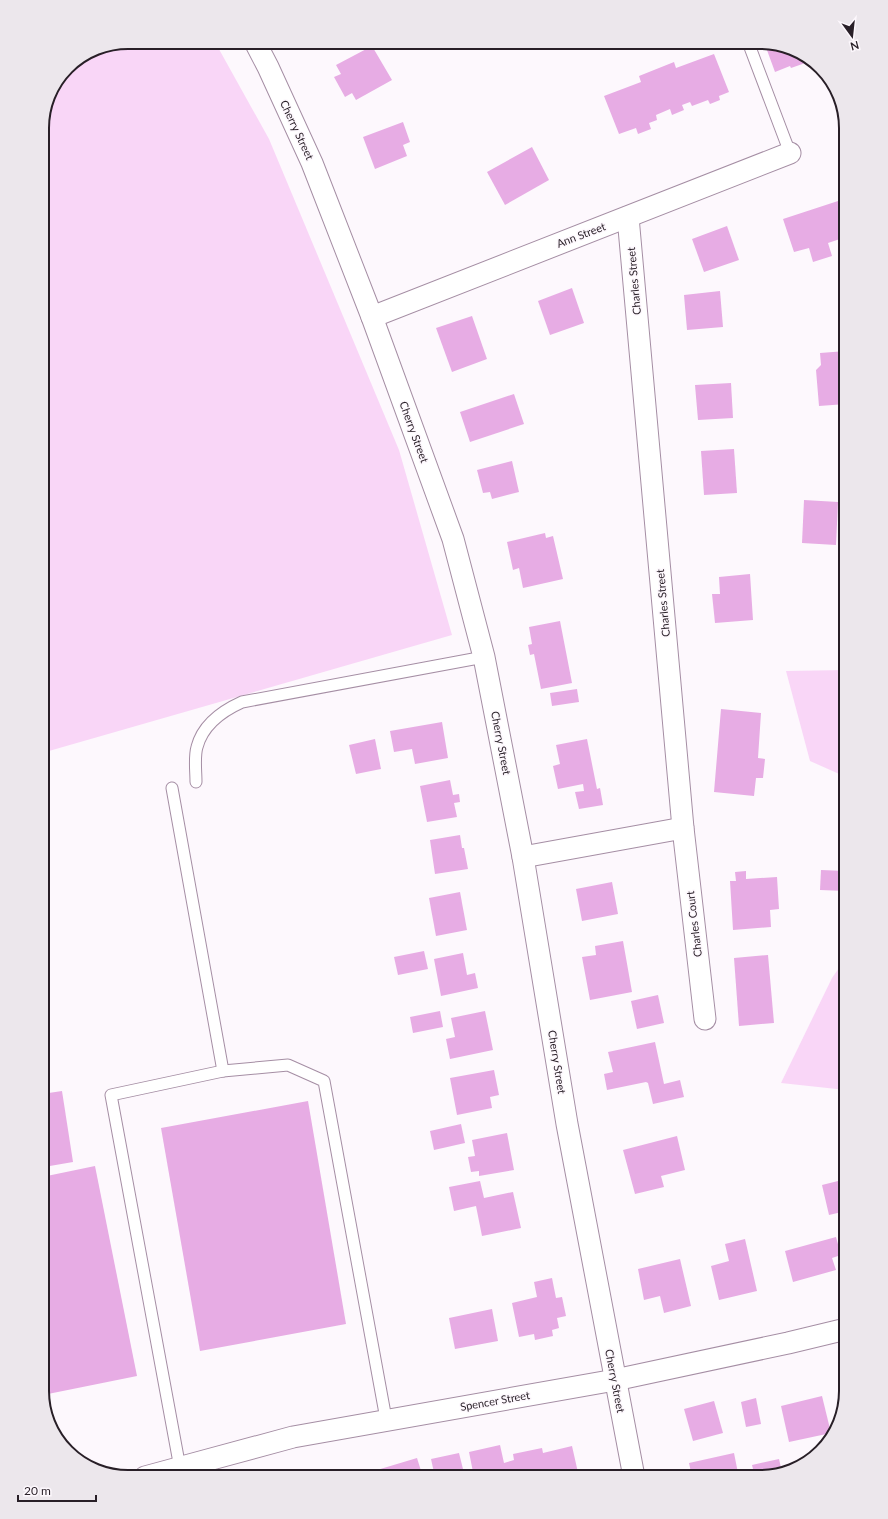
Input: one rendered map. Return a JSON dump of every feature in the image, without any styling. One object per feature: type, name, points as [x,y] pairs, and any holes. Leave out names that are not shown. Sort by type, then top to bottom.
[{"type":"street","name":"Cherry Street","points":[[259,49],[312,163],[372,317],[453,539],[484,657],[523,857],[567,1124],[633,1470]]},
{"type":"street","name":"Ann Street","points":[[372,317],[790,153]]},
{"type":"street","name":"Charles Street","points":[[628,217],[683,828]]},
{"type":"street","points":[[523,857],[683,828]]},
{"type":"street","name":"Charles Court","points":[[683,828],[705,1019]]},
{"type":"street","name":"Spencer Street","points":[[172,1470],[294,1437],[386,1419],[615,1380],[839,1331]]},
{"type":"lane","points":[[751,49],[790,153]]},
{"type":"lane","points":[[196,782],[197,748],[204,732],[213,720],[229,708],[242,702],[484,657]]},
{"type":"lane","points":[[172,788],[223,1071]]},
{"type":"lane","points":[[180,1468],[112,1095],[223,1071],[288,1065],[324,1081],[386,1419]]},
{"type":"shaded area","points":[[128,49],[219,49],[269,139],[399,450],[452,635],[49,751],[49,123],[53,103],[62,84],[72,72],[84,62],[108,52]]},
{"type":"shaded area","points":[[839,670],[839,774],[810,761],[786,671]]},
{"type":"shaded area","points":[[839,968],[839,1089],[781,1083],[832,978]]},
{"type":"building","points":[[366,49],[374,49],[392,80],[356,100],[352,93],[345,97],[334,77],[341,74],[336,65]]},
{"type":"building","points":[[767,49],[785,53],[805,63],[791,68],[790,66],[775,72]]},
{"type":"building","points":[[714,54],[729,92],[719,96],[720,100],[710,104],[708,100],[692,106],[690,102],[682,105],[684,110],[672,115],[670,109],[656,115],[657,120],[649,123],[651,129],[638,134],[636,128],[619,134],[604,96],[641,82],[639,76],[674,62],[676,68]]},
{"type":"building","points":[[403,122],[410,142],[403,145],[407,156],[375,169],[363,137]]},
{"type":"building","points":[[532,147],[549,180],[505,205],[487,172]]},
{"type":"building","points":[[838,201],[839,239],[828,243],[832,256],[813,262],[809,248],[794,252],[783,219]]},
{"type":"building","points":[[727,226],[739,260],[704,272],[692,239]]},
{"type":"building","points":[[572,288],[584,323],[550,335],[538,301]]},
{"type":"building","points":[[720,291],[723,327],[687,330],[684,295]]},
{"type":"building","points":[[472,316],[487,359],[452,372],[436,328]]},
{"type":"building","points":[[839,352],[839,405],[819,406],[816,370],[821,365],[820,353]]},
{"type":"building","points":[[731,383],[733,418],[698,420],[695,385]]},
{"type":"building","points":[[514,394],[524,424],[470,442],[460,412]]},
{"type":"building","points":[[734,449],[737,493],[704,495],[701,451]]},
{"type":"building","points":[[512,461],[519,492],[492,499],[490,492],[483,493],[477,470]]},
{"type":"building","points":[[804,500],[838,502],[836,545],[802,543]]},
{"type":"building","points":[[545,533],[546,538],[553,536],[563,579],[523,588],[519,568],[513,570],[507,542]]},
{"type":"building","points":[[750,574],[753,620],[715,623],[712,594],[720,594],[719,577]]},
{"type":"building","points":[[560,621],[572,683],[541,689],[534,654],[530,655],[528,645],[532,644],[529,627]]},
{"type":"building","points":[[577,689],[579,702],[552,706],[550,693]]},
{"type":"building","points":[[721,709],[761,713],[758,758],[765,759],[763,778],[756,778],[754,796],[714,792]]},
{"type":"building","points":[[442,722],[448,758],[415,764],[412,749],[394,752],[390,731]]},
{"type":"building","points":[[375,739],[381,769],[356,774],[349,745]]},
{"type":"building","points":[[587,739],[597,789],[600,788],[603,805],[579,809],[575,792],[584,791],[583,784],[558,789],[553,766],[560,764],[556,745]]},
{"type":"building","points":[[450,780],[453,795],[459,794],[460,802],[454,803],[457,817],[427,822],[420,786]]},
{"type":"building","points":[[460,835],[468,869],[435,874],[430,840]]},
{"type":"building","points":[[821,870],[839,871],[839,891],[820,890]]},
{"type":"building","points":[[746,871],[746,879],[777,877],[779,909],[770,910],[771,927],[733,930],[730,881],[736,881],[735,872]]},
{"type":"building","points":[[612,882],[618,914],[582,921],[576,889]]},
{"type":"building","points":[[460,892],[467,930],[436,936],[429,898]]},
{"type":"building","points":[[623,941],[632,992],[590,1000],[582,957],[596,955],[595,946]]},
{"type":"building","points":[[424,951],[428,969],[398,975],[394,957]]},
{"type":"building","points":[[463,953],[467,975],[475,973],[478,988],[441,996],[434,959]]},
{"type":"building","points":[[768,955],[774,1023],[739,1026],[734,958]]},
{"type":"building","points":[[658,995],[664,1023],[637,1029],[631,1001]]},
{"type":"building","points":[[440,1011],[443,1027],[413,1033],[410,1017]]},
{"type":"building","points":[[485,1011],[493,1050],[450,1059],[446,1039],[455,1037],[451,1018]]},
{"type":"building","points":[[655,1042],[664,1084],[680,1080],[684,1097],[653,1104],[648,1083],[646,1082],[607,1090],[604,1074],[613,1072],[608,1052]]},
{"type":"building","points":[[494,1070],[499,1095],[490,1097],[492,1108],[457,1115],[450,1078]]},
{"type":"building","points":[[62,1091],[73,1162],[49,1166],[49,1093]]},
{"type":"building","points":[[308,1101],[346,1324],[200,1351],[161,1128]]},
{"type":"building","points":[[461,1124],[465,1143],[434,1150],[430,1131]]},
{"type":"building","points":[[507,1133],[514,1170],[479,1176],[479,1171],[471,1172],[468,1157],[475,1156],[472,1140]]},
{"type":"building","points":[[677,1136],[685,1170],[661,1176],[664,1187],[635,1194],[623,1150]]},
{"type":"building","points":[[95,1166],[137,1376],[49,1394],[49,1176]]},
{"type":"building","points":[[480,1181],[484,1198],[513,1192],[521,1228],[482,1236],[476,1206],[454,1211],[449,1187]]},
{"type":"building","points":[[839,1181],[839,1213],[829,1215],[822,1185]]},
{"type":"building","points":[[836,1237],[839,1248],[839,1256],[832,1258],[836,1270],[793,1282],[785,1251]]},
{"type":"building","points":[[745,1239],[757,1291],[719,1300],[711,1266],[729,1261],[725,1244]]},
{"type":"building","points":[[680,1259],[691,1306],[664,1313],[660,1296],[644,1300],[638,1269]]},
{"type":"building","points":[[552,1278],[556,1298],[562,1297],[566,1316],[557,1318],[559,1328],[552,1330],[553,1336],[535,1340],[534,1334],[519,1337],[512,1303],[537,1297],[534,1282]]},
{"type":"building","points":[[492,1309],[498,1341],[455,1349],[449,1318]]},
{"type":"building","points":[[822,1396],[830,1428],[827,1434],[789,1442],[781,1406]]},
{"type":"building","points":[[756,1398],[761,1424],[746,1427],[741,1402]]},
{"type":"building","points":[[714,1401],[723,1433],[693,1441],[684,1409]]},
{"type":"building","points":[[500,1445],[504,1463],[514,1460],[513,1454],[542,1448],[543,1453],[572,1446],[577,1470],[473,1470],[469,1452]]},
{"type":"building","points":[[459,1453],[463,1470],[433,1470],[431,1459]]},
{"type":"building","points":[[734,1453],[737,1470],[690,1470],[689,1463]]},
{"type":"building","points":[[417,1458],[421,1470],[377,1470]]},
{"type":"building","points":[[779,1459],[781,1467],[753,1470],[752,1465]]}]
